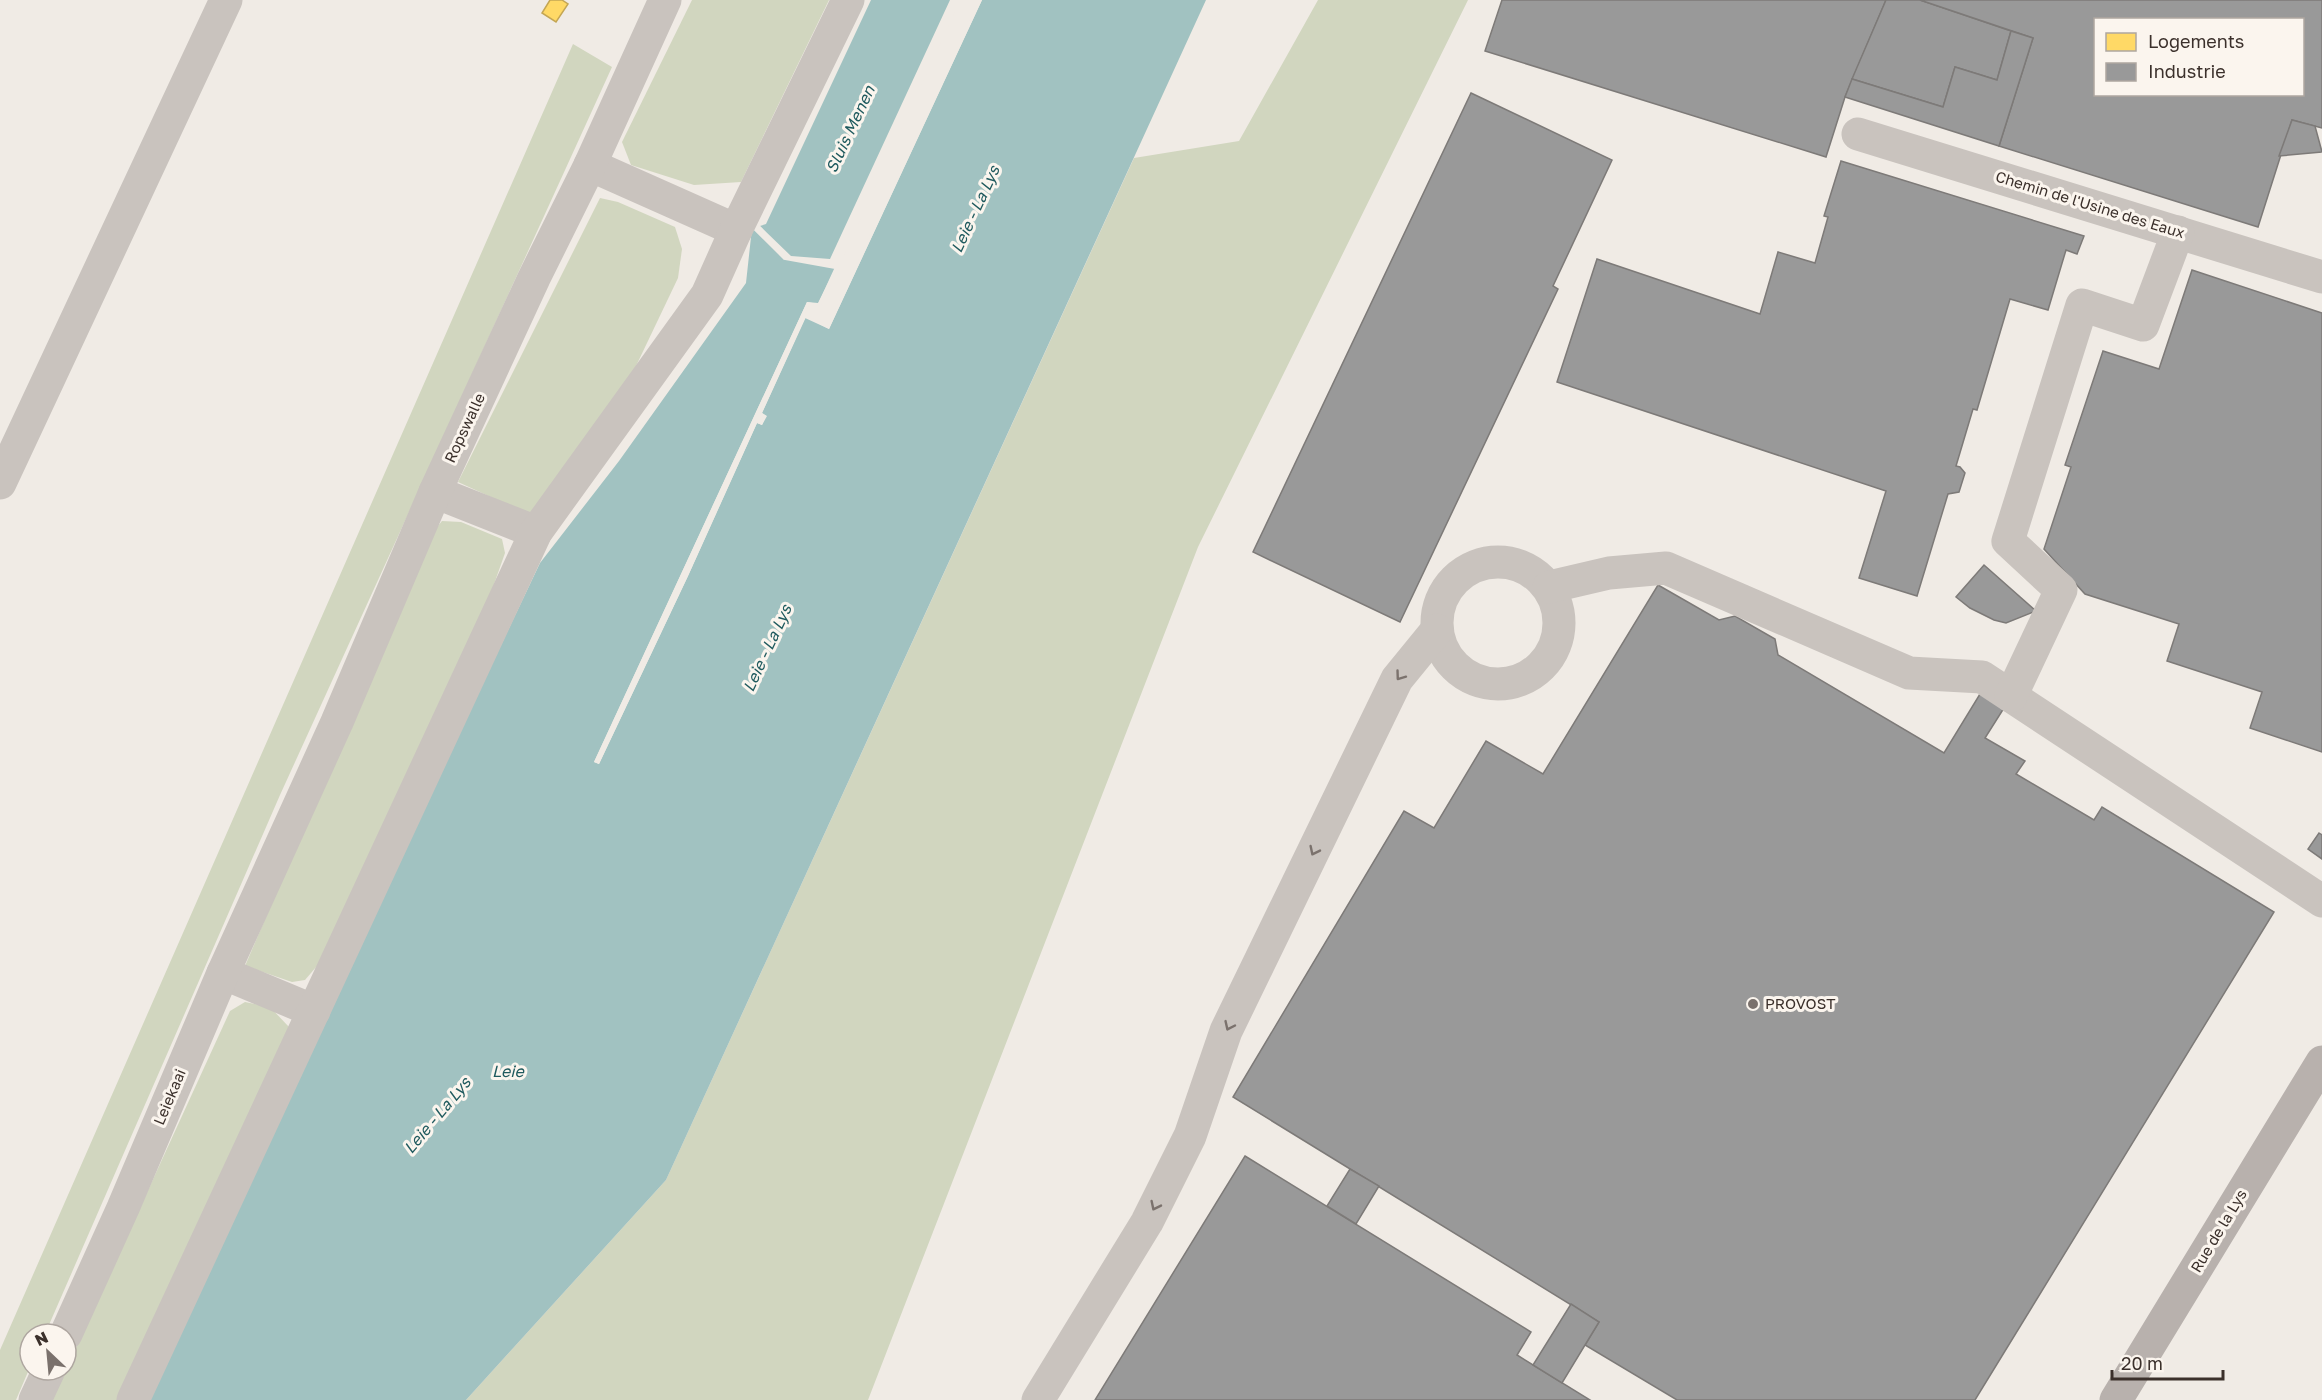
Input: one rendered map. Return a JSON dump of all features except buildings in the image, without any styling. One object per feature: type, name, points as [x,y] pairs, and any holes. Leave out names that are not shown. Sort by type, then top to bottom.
[{"type":"main road","name":"Rue de la Lys","points":[[2116,1400],[2322,1062]]},
{"type":"street","points":[[0,483],[226,0]]},
{"type":"street","name":"Ropswalle","points":[[274,860],[337,722],[435,492],[534,278],[590,165],[665,0]]},
{"type":"street","points":[[133,1400],[536,532],[708,295],[736,230],[848,0]]},
{"type":"street","name":"Chemin de l'Usine des Eaux","points":[[1858,134],[2322,277]]},
{"type":"street","points":[[590,165],[736,230]]},
{"type":"street","points":[[2011,696],[2061,590],[2008,541],[2082,305],[2143,325],[2178,232]]},
{"type":"street","points":[[435,492],[536,532]]},
{"type":"street","points":[[1496,561],[1516,564],[1535,573],[1549,587],[1558,606],[1560,626],[1556,646],[1545,663],[1530,676],[1511,683],[1491,684],[1471,678],[1455,667],[1443,650],[1437,630],[1438,610],[1445,591],[1458,576],[1476,566],[1496,561]]},
{"type":"street","points":[[1549,587],[1609,573],[1666,568],[1909,674],[1983,677],[2322,901]]},
{"type":"street","points":[[1038,1400],[1147,1222],[1190,1136],[1226,1031],[1397,679],[1437,630]]},
{"type":"street","name":"Leiekaai","points":[[71,1322],[123,1208],[222,973],[274,860]]},
{"type":"street","points":[[222,973],[314,1011]]},
{"type":"street","points":[[35,1400],[43,1382]]},
{"type":"green space","points":[[692,0],[829,0],[741,182],[694,185],[631,165],[622,142]]},
{"type":"green space","points":[[1318,0],[1468,0],[1198,547],[868,1400],[466,1400],[666,1180],[1134,158],[1239,141]]},
{"type":"green space","points":[[573,44],[612,67],[280,795],[50,1322],[18,1322],[18,1382],[24,1382],[16,1400],[0,1400],[0,1350]]},
{"type":"green space","points":[[600,198],[618,202],[675,227],[682,249],[678,278],[616,408],[539,519],[458,482]]},
{"type":"green space","points":[[442,521],[461,522],[502,539],[505,553],[486,607],[323,959],[305,980],[292,982],[245,966],[428,538]]},
{"type":"green space","points":[[245,1002],[270,1007],[289,1027],[118,1400],[52,1400],[60,1382],[78,1382],[78,1343],[230,1011]]},
{"type":"water","name":"Leie","points":[[871,0],[957,0],[818,304],[807,302],[594,762],[599,764],[757,423],[762,425],[766,416],[762,413],[806,317],[829,329],[982,0],[1206,0],[666,1180],[466,1400],[142,1400],[540,563],[619,461],[746,283],[752,228],[784,260],[789,258],[760,226],[766,224]]},
{"type":"pier","points":[[950,0],[960,0],[839,267],[821,305],[809,305],[805,314],[828,325],[979,0],[982,0],[829,329],[805,318],[762,413],[767,416],[762,425],[757,423],[599,764],[594,762],[807,302],[818,303],[835,269],[785,260],[752,228],[755,227],[770,242],[757,227],[760,226],[791,256],[830,259]]},
{"type":"place","name":"PROVOST","points":[[1753,1004]]},
{"type":"water label","name":"Sluis Menen","points":[[850,129]]},
{"type":"water label","name":"Leie - La Lys","points":[[975,209]]},
{"type":"water label","name":"Leie - La Lys","points":[[767,648]]},
{"type":"water label","name":"Leie - La Lys","points":[[437,1115]]}]
